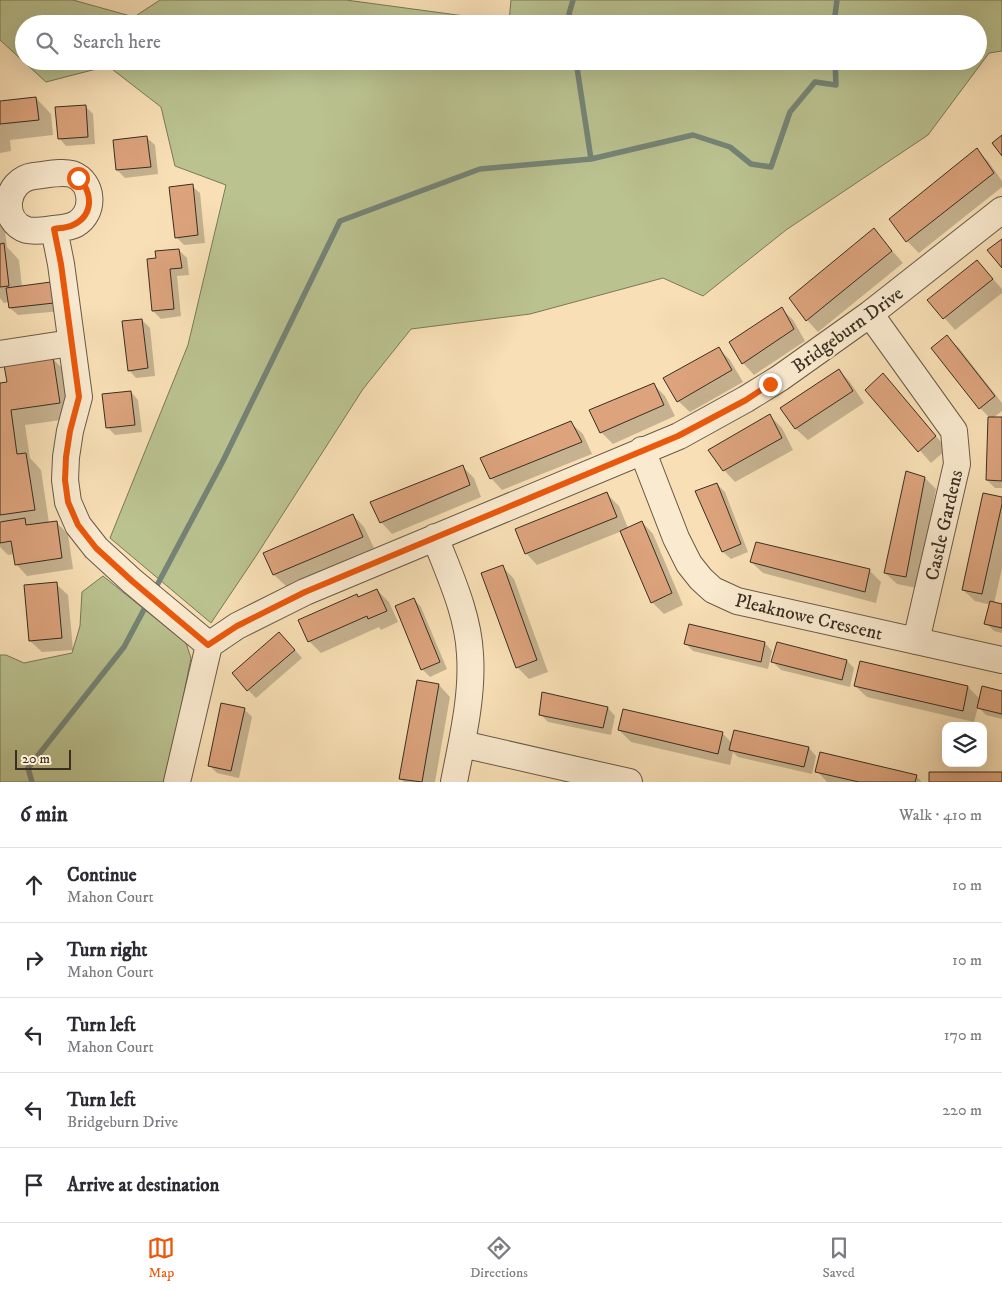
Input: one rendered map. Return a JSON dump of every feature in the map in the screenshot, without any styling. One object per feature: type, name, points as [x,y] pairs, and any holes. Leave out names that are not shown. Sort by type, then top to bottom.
[{"type":"street","name":"Bridgeburn Drive","points":[[208,645],[237,626],[305,592],[678,436],[746,400],[870,314],[1002,210]]},
{"type":"street","points":[[54,229],[61,264],[79,397],[70,431],[66,457],[65,480],[68,502],[78,525],[96,548],[208,645],[177,782]]},
{"type":"street","name":"Castle Gardens","points":[[870,314],[954,431],[958,464],[916,641]]},
{"type":"street","points":[[0,354],[71,343]]},
{"type":"street","name":"Pleaknowe Crescent","points":[[642,450],[676,538],[689,564],[713,590],[736,601],[1002,660]]},
{"type":"street","points":[[435,537],[458,600],[466,628],[470,653],[469,698],[454,782]]},
{"type":"street","points":[[462,744],[629,782]]},
{"type":"green space","points":[[0,0],[73,0],[127,15],[15,15],[15,54],[0,40]]},
{"type":"green space","points":[[160,0],[346,0],[457,15],[137,15]]},
{"type":"green space","points":[[511,0],[1002,0],[1002,51],[989,53],[987,56],[987,15],[510,15]]},
{"type":"green space","points":[[33,70],[92,70],[46,82]]},
{"type":"green space","points":[[113,70],[976,70],[928,135],[786,230],[703,296],[663,278],[530,314],[411,329],[363,389],[211,623],[110,538],[188,345],[226,185],[175,166],[161,107]]},
{"type":"green space","points":[[103,576],[186,643],[191,658],[166,782],[0,782],[0,655],[6,655],[24,663],[72,653],[80,626],[82,592]]},
{"type":"building","points":[[36,97],[39,120],[0,124],[0,101]]},
{"type":"building","points":[[86,105],[88,137],[58,139],[55,107]]},
{"type":"building","points":[[1002,135],[1002,156],[992,143]]},
{"type":"building","points":[[147,136],[151,167],[116,170],[113,140]]},
{"type":"building","points":[[977,148],[994,173],[906,242],[889,219]]},
{"type":"building","points":[[193,184],[198,235],[175,238],[169,187]]},
{"type":"building","points":[[874,228],[892,251],[806,321],[789,298]]},
{"type":"building","points":[[1002,239],[1002,268],[987,250]]},
{"type":"building","points":[[4,243],[9,286],[0,287],[0,244]]},
{"type":"building","points":[[179,249],[182,268],[170,269],[174,309],[152,311],[147,259],[156,258],[155,251]]},
{"type":"building","points":[[977,260],[993,279],[943,319],[927,300]]},
{"type":"building","points":[[51,282],[54,303],[9,308],[6,288]]},
{"type":"building","points":[[782,307],[794,329],[742,364],[729,342]]},
{"type":"building","points":[[142,319],[148,368],[128,371],[122,321]]},
{"type":"building","points":[[947,335],[995,396],[979,409],[931,348]]},
{"type":"building","points":[[719,347],[732,370],[677,402],[663,378]]},
{"type":"building","points":[[53,357],[60,403],[11,410],[17,454],[26,453],[35,510],[0,515],[0,383],[7,382],[4,365]]},
{"type":"building","points":[[839,369],[853,391],[795,429],[780,408]]},
{"type":"building","points":[[883,373],[936,436],[918,452],[865,390]]},
{"type":"building","points":[[654,383],[664,405],[600,433],[589,410]]},
{"type":"building","points":[[131,391],[135,425],[106,428],[102,394]]},
{"type":"building","points":[[770,414],[782,438],[723,471],[708,450]]},
{"type":"building","points":[[988,417],[1002,417],[1002,481],[986,480]]},
{"type":"building","points":[[571,421],[582,442],[490,479],[480,458]]},
{"type":"building","points":[[463,465],[470,485],[380,523],[370,502]]},
{"type":"building","points":[[906,471],[925,477],[906,577],[884,573]]},
{"type":"building","points":[[717,483],[741,544],[722,552],[695,491]]},
{"type":"building","points":[[607,492],[617,517],[525,554],[515,529]]},
{"type":"building","points":[[983,493],[1002,497],[1002,504],[982,594],[962,590]]},
{"type":"building","points":[[353,514],[363,537],[273,575],[263,553]]},
{"type":"building","points":[[25,518],[26,525],[57,521],[62,558],[15,565],[11,541],[0,543],[0,522]]},
{"type":"building","points":[[642,521],[672,593],[651,603],[620,531]]},
{"type":"building","points":[[756,542],[870,569],[865,592],[750,562]]},
{"type":"building","points":[[503,565],[537,660],[516,668],[481,573]]},
{"type":"building","points":[[57,582],[62,638],[29,641],[24,585]]},
{"type":"building","points":[[377,589],[387,611],[368,619],[367,616],[308,642],[298,620],[357,594],[358,597]]},
{"type":"building","points":[[414,598],[440,662],[421,670],[395,606]]},
{"type":"building","points":[[990,601],[1002,604],[1002,628],[984,624]]},
{"type":"building","points":[[689,624],[765,642],[761,662],[684,644]]},
{"type":"building","points":[[279,632],[295,650],[247,691],[232,673]]},
{"type":"building","points":[[777,642],[847,660],[842,680],[771,662]]},
{"type":"building","points":[[860,661],[968,686],[963,711],[854,686]]},
{"type":"building","points":[[417,680],[439,684],[422,782],[399,779]]},
{"type":"building","points":[[982,686],[1002,691],[1002,714],[977,708]]},
{"type":"building","points":[[542,692],[608,707],[603,728],[539,715]]},
{"type":"building","points":[[221,703],[245,708],[231,771],[208,766]]},
{"type":"building","points":[[623,709],[723,732],[718,754],[618,730]]},
{"type":"building","points":[[734,730],[809,747],[804,767],[729,750]]},
{"type":"building","points":[[820,752],[917,775],[915,782],[859,782],[815,772]]},
{"type":"building","points":[[929,772],[1002,772],[1002,782],[929,782]]},
{"type":"waterway","points":[[569,15],[573,0]]},
{"type":"waterway","points":[[835,15],[837,0]]},
{"type":"waterway","points":[[577,70],[591,159]]},
{"type":"waterway","points":[[154,591],[223,461],[340,221],[480,169],[591,159],[693,135],[730,147],[751,164],[771,167],[790,112],[815,82],[836,85],[835,70]]},
{"type":"waterway","points":[[32,782],[28,768],[124,647],[148,602]]},
{"type":"route","points":[[78,178],[84,183],[90,198],[86,214],[76,224],[54,229],[61,264],[79,397],[70,431],[66,457],[65,480],[68,502],[78,525],[96,548],[208,645],[237,626],[305,592],[678,436],[746,400],[770,384]]}]
